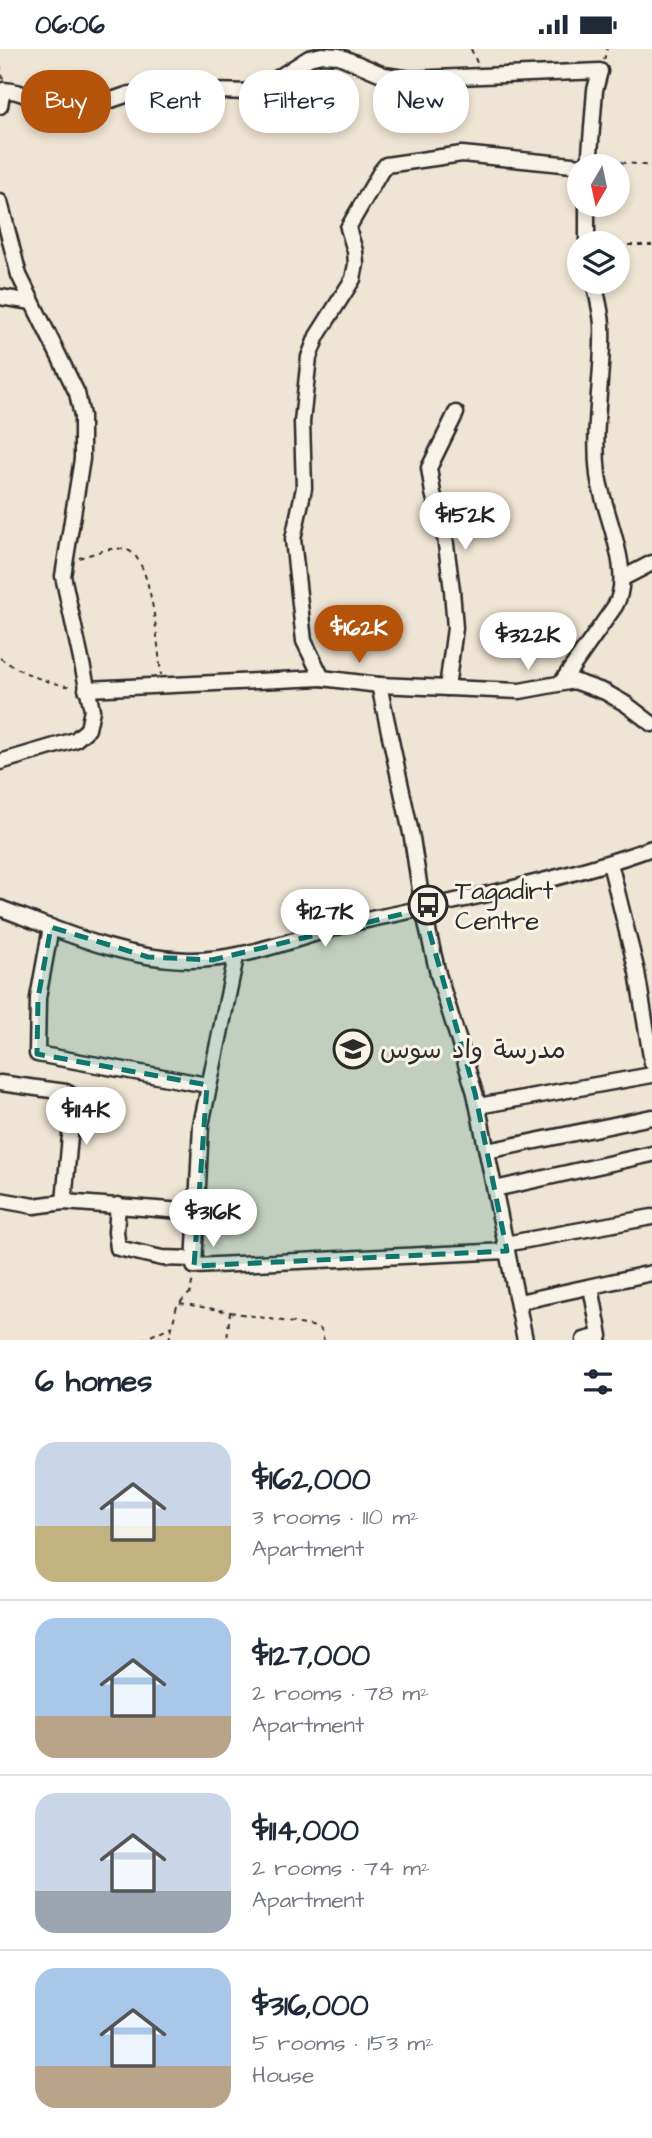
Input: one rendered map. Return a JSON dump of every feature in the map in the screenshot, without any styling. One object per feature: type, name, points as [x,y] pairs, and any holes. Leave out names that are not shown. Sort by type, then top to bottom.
[{"type":"street","points":[[0,106],[3,90],[20,92],[38,103],[48,118],[56,119],[129,93],[171,97],[208,91],[250,93],[260,90],[309,58],[322,55],[339,56],[390,77],[448,79],[483,75],[600,71],[595,90],[588,154]]},
{"type":"street","points":[[322,678],[304,641],[293,539],[304,488],[302,422],[309,358],[317,336],[353,279],[356,264],[348,231],[350,225],[386,165],[462,154],[567,162]]},
{"type":"street","points":[[0,202],[13,258],[77,393],[82,416],[82,459],[65,561],[64,588],[92,710],[88,729],[82,736],[63,745],[0,762]]},
{"type":"street","points":[[561,683],[621,596],[623,578],[598,475],[597,423],[602,323],[596,294]]},
{"type":"street","points":[[0,297],[32,302]]},
{"type":"street","points":[[447,688],[455,628],[452,590],[445,537],[429,468],[456,413]]},
{"type":"street","points":[[623,578],[652,563]]},
{"type":"street","points":[[86,689],[322,678],[379,685],[520,691],[575,681],[605,692],[652,724]]},
{"type":"street","points":[[379,685],[412,838],[423,909],[438,974],[478,1106],[525,1340]]},
{"type":"street","points":[[0,908],[101,945],[149,957],[187,960],[236,957],[351,924],[537,883],[610,863],[652,848]]},
{"type":"street","points":[[610,863],[637,972],[652,1063]]},
{"type":"street","points":[[51,927],[38,998],[37,1054],[208,1085]]},
{"type":"street","points":[[194,1263],[201,1125],[236,957]]},
{"type":"street","points":[[478,1106],[652,1075]]},
{"type":"street","points":[[0,1083],[71,1095],[73,1103],[64,1202]]},
{"type":"street","points":[[487,1151],[652,1117]]},
{"type":"street","points":[[495,1189],[652,1154]]},
{"type":"street","points":[[0,1200],[34,1206],[64,1202],[196,1212]]},
{"type":"street","points":[[118,1205],[118,1248],[194,1263],[506,1247],[652,1217]]},
{"type":"street","points":[[519,1302],[652,1273]]},
{"type":"street","points":[[584,1340],[600,1336],[591,1287]]},
{"type":"path","points":[[471,49],[483,75]]},
{"type":"path","points":[[630,165],[652,166]]},
{"type":"path","points":[[630,245],[652,245]]},
{"type":"path","points":[[65,561],[115,548],[125,549],[137,557],[151,598],[163,686]]},
{"type":"path","points":[[0,657],[25,673],[41,679],[58,685],[86,689]]},
{"type":"path","points":[[169,1340],[179,1302],[190,1293],[194,1263]]},
{"type":"path","points":[[179,1302],[317,1327],[322,1331],[324,1340]]},
{"type":"path","points":[[228,1340],[230,1312]]},
{"type":"path","points":[[142,1340],[172,1326]]},
{"type":"highlighted area","points":[[423,909],[475,1093],[507,1251],[194,1266],[207,1085],[37,1054],[38,998],[51,927],[148,957],[212,960]]},
{"type":"place","name":"Tagadirt Centre","points":[[428,905]]},
{"type":"place","name":"مدرسة واد سوس","points":[[353,1049]]}]
